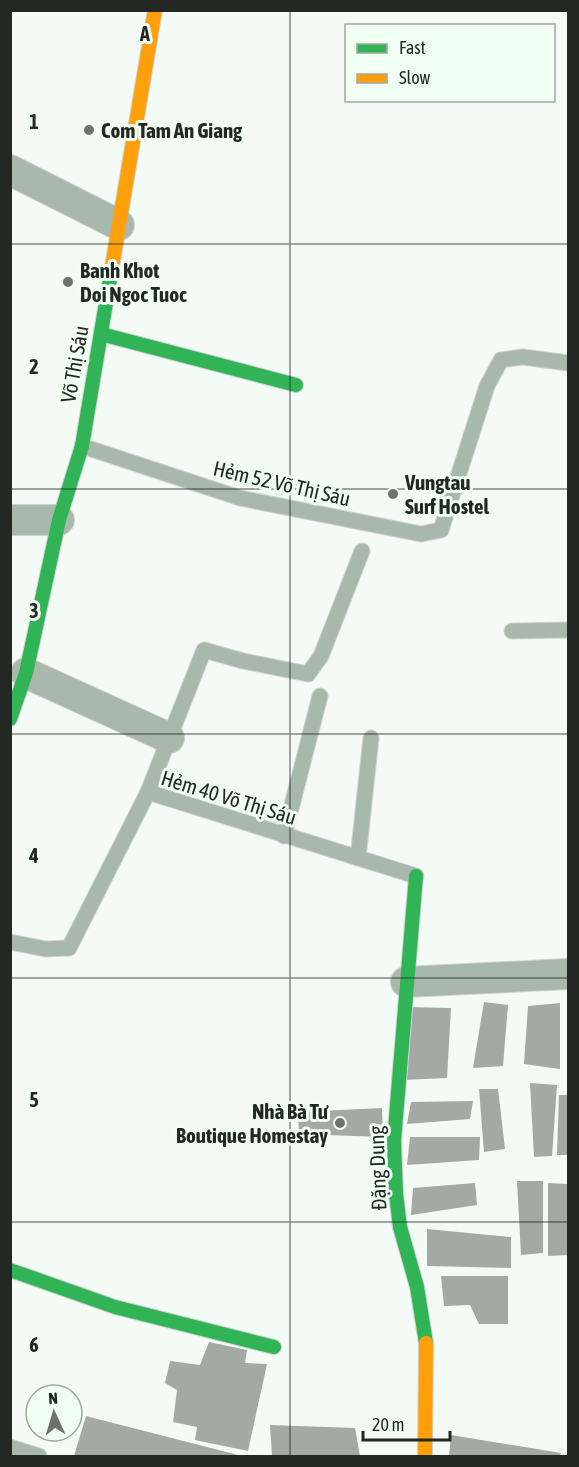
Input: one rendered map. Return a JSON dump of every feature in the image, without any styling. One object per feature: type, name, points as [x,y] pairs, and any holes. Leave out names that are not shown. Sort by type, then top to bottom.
[{"type":"street","name":"Võ Thị Sáu","points":[[10,719],[26,673],[59,520],[82,446],[154,10]]},
{"type":"street","points":[[10,170],[119,225]]},
{"type":"street","points":[[101,334],[296,385]]},
{"type":"street","points":[[10,520],[59,520]]},
{"type":"street","points":[[26,673],[169,738]]},
{"type":"street","name":"Đặng Dung","points":[[416,876],[394,1141],[400,1227],[417,1287],[426,1343],[425,1456]]},
{"type":"street","points":[[406,982],[568,974]]},
{"type":"street","points":[[10,1270],[115,1307],[274,1347]]},
{"type":"lane","name":"Hẻm 52 Võ Thị Sáu","points":[[82,446],[240,498],[421,534],[441,530],[487,386],[501,360],[523,357],[568,363]]},
{"type":"lane","points":[[148,792],[204,651],[308,674],[321,656],[362,551]]},
{"type":"lane","points":[[512,631],[568,630]]},
{"type":"lane","points":[[284,836],[320,696]]},
{"type":"lane","points":[[358,858],[371,738]]},
{"type":"lane","name":"Hẻm 40 Võ Thị Sáu","points":[[10,942],[46,949],[69,948],[148,792],[416,876]]},
{"type":"lane","points":[[10,1447],[39,1456]]},
{"type":"building","points":[[484,1002],[508,1005],[503,1066],[473,1068]]},
{"type":"building","points":[[560,1003],[560,1069],[524,1064],[528,1006]]},
{"type":"building","points":[[406,1007],[451,1008],[447,1078],[402,1080]]},
{"type":"building","points":[[530,1083],[557,1085],[552,1156],[534,1157]]},
{"type":"building","points":[[479,1089],[498,1089],[505,1149],[484,1152]]},
{"type":"building","points":[[559,1095],[568,1095],[568,1155],[557,1155]]},
{"type":"building","points":[[473,1101],[470,1119],[407,1124],[411,1102]]},
{"type":"building","name":"Nhà Bà Tư Boutique Homestay","points":[[382,1108],[383,1137],[299,1134],[298,1112]]},
{"type":"building","points":[[410,1137],[480,1137],[479,1160],[407,1165]]},
{"type":"building","points":[[517,1181],[543,1181],[543,1253],[521,1255]]},
{"type":"building","points":[[475,1183],[477,1205],[411,1215],[413,1188]]},
{"type":"building","points":[[548,1183],[568,1184],[568,1255],[548,1256]]},
{"type":"building","points":[[427,1229],[511,1237],[511,1268],[427,1266]]},
{"type":"building","points":[[441,1276],[508,1276],[508,1324],[479,1324],[470,1305],[444,1306]]},
{"type":"building","points":[[209,1342],[247,1350],[245,1363],[267,1364],[248,1451],[195,1440],[197,1427],[173,1422],[177,1390],[165,1383],[170,1361],[200,1365]]},
{"type":"building","points":[[86,1416],[242,1456],[74,1456],[78,1443],[84,1443]]},
{"type":"building","points":[[270,1425],[355,1428],[360,1456],[272,1456]]},
{"type":"building","points":[[451,1435],[561,1453],[560,1456],[449,1456]]},
{"type":"traffic: fast","points":[[10,719],[26,673],[59,520],[82,446],[112,267]]},
{"type":"traffic: fast","points":[[101,334],[296,385]]},
{"type":"traffic: fast","points":[[416,876],[394,1141],[400,1227],[417,1287],[426,1343]]},
{"type":"traffic: fast","points":[[10,1270],[115,1307],[274,1347]]},
{"type":"traffic: slow","points":[[112,267],[155,10]]},
{"type":"traffic: slow","points":[[425,1456],[426,1343]]},
{"type":"place","name":"Com Tam An Giang","points":[[89,130]]},
{"type":"place","name":"Banh Khot Doi Ngoc Tuoc","points":[[68,282]]},
{"type":"place","name":"Vungtau Surf Hostel","points":[[393,494]]},
{"type":"place","name":"Nhà Bà Tư Boutique Homestay","points":[[340,1123]]}]
